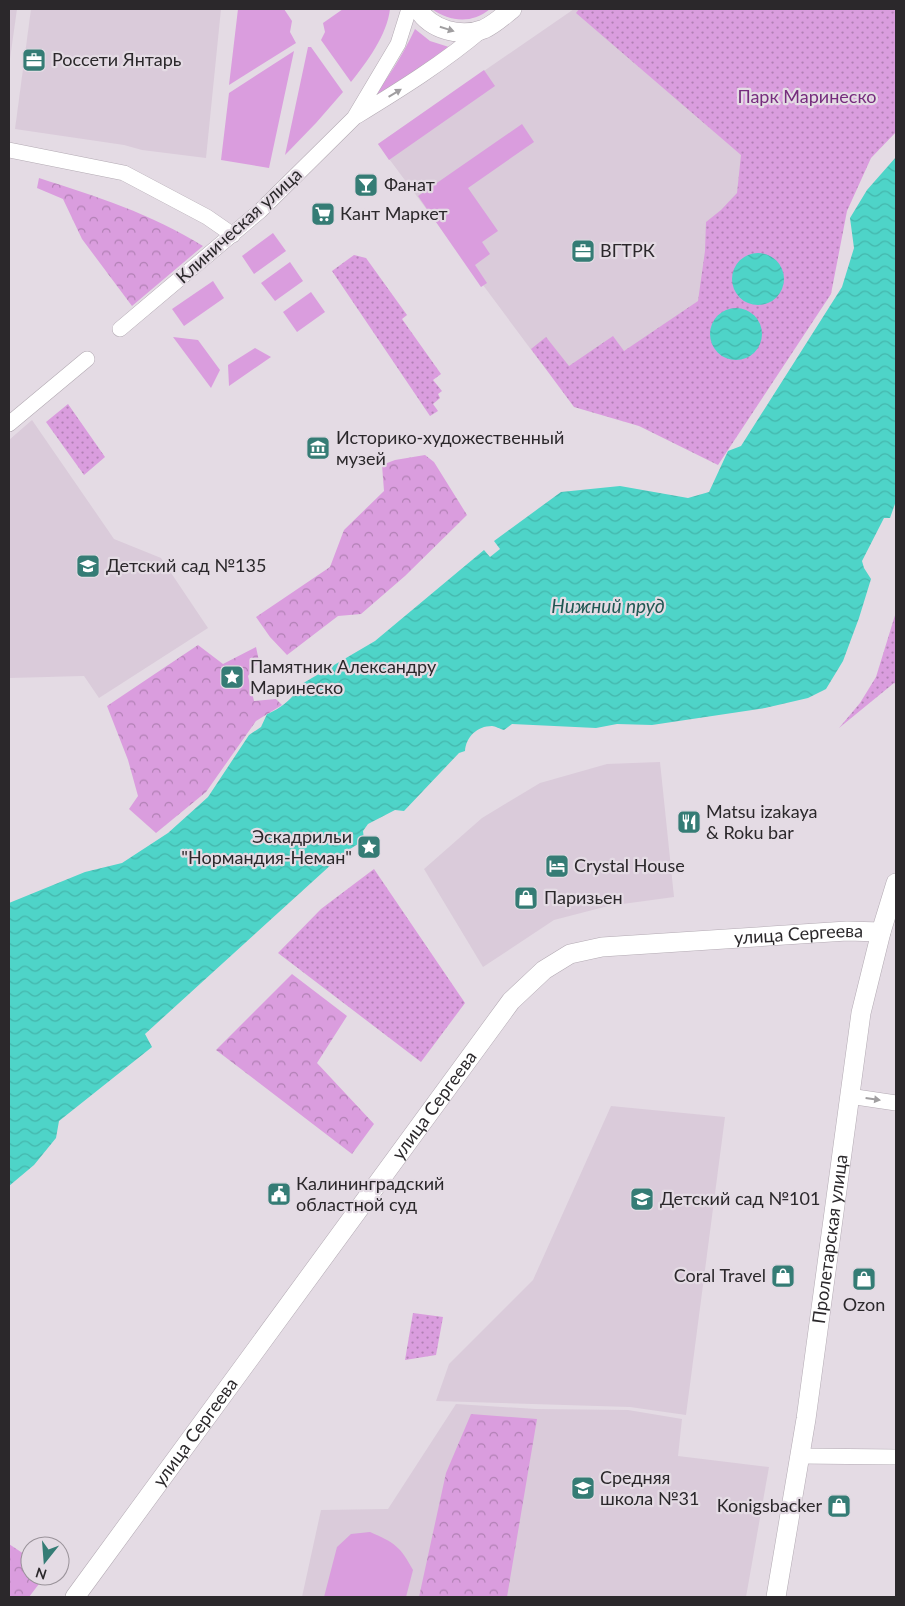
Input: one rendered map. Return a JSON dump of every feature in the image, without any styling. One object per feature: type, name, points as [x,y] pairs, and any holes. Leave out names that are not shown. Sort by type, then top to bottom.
[{"type":"main road","points":[[418,9],[433,24],[449,31],[466,33],[483,29],[494,23],[508,11]]},
{"type":"main road","name":"Пролетарская улица","points":[[776,1597],[799,1456],[861,1013],[881,932],[896,883]]},
{"type":"main road","name":"улица Сергеева","points":[[74,1597],[511,1001],[544,970],[570,954],[602,947],[847,931],[881,932]]},
{"type":"street","name":"Клиническая улица","points":[[354,118],[398,44],[409,9]]},
{"type":"street","name":"Клиническая улица","points":[[120,329],[267,205],[354,118],[409,85],[483,29]]},
{"type":"street","points":[[9,150],[124,173],[207,217],[233,234]]},
{"type":"street","points":[[9,424],[87,360]]},
{"type":"street","points":[[849,1096],[896,1102]]},
{"type":"street","points":[[799,1456],[896,1457]]},
{"type":"shaded area","points":[[9,9],[17,9],[9,66]]},
{"type":"shaded area","points":[[31,9],[221,9],[206,158],[142,150],[124,145],[15,129]]},
{"type":"shaded area","points":[[574,9],[593,9],[810,210],[715,450],[541,363],[378,144]]},
{"type":"shaded area","name":"Детский сад №135","points":[[32,420],[114,539],[161,558],[208,628],[99,698],[84,676],[9,678],[9,440]]},
{"type":"shaded area","name":"Crystal House","points":[[660,762],[674,897],[608,906],[554,920],[483,967],[424,869],[482,818],[540,783],[607,764]]},
{"type":"shaded area","name":"Детский сад №101","points":[[611,1106],[725,1117],[686,1415],[630,1407],[436,1401],[449,1364],[533,1280]]},
{"type":"shaded area","name":"Средняя школа №31","points":[[456,1404],[536,1409],[628,1410],[682,1419],[678,1456],[769,1467],[746,1597],[302,1597],[321,1510],[388,1509]]},
{"type":"green space","points":[[238,9],[284,9],[292,21],[290,32],[296,43],[229,85]]},
{"type":"green space","points":[[343,9],[390,9],[381,38],[370,57],[351,82],[321,40],[325,32],[323,23]]},
{"type":"green space","points":[[432,9],[490,9],[476,17],[461,20],[446,17]]},
{"type":"green space","name":"Парк Маринеско","points":[[579,9],[896,9],[896,132],[871,158],[847,211],[831,294],[718,465],[639,426],[574,407],[531,349],[546,337],[569,366],[613,336],[624,351],[698,301],[705,251],[706,222],[737,193],[741,155],[576,13]]},
{"type":"green space","points":[[415,29],[430,41],[452,48],[367,105],[405,49]]},
{"type":"green space","points":[[308,47],[311,47],[343,92],[285,155]]},
{"type":"green space","points":[[294,51],[269,168],[221,160],[229,93]]},
{"type":"green space","points":[[484,70],[495,86],[389,160],[378,144]]},
{"type":"green space","points":[[522,124],[534,142],[468,188],[498,231],[482,242],[490,254],[475,265],[487,283],[481,287],[418,196]]},
{"type":"green space","points":[[39,178],[143,215],[164,224],[203,246],[132,306],[82,239],[63,199],[37,188]]},
{"type":"green space","points":[[273,233],[286,251],[254,274],[242,256]]},
{"type":"green space","points":[[354,255],[366,258],[407,315],[402,319],[441,374],[433,380],[442,391],[438,394],[440,398],[433,404],[438,411],[430,416],[332,271]]},
{"type":"green space","points":[[290,262],[303,281],[275,301],[261,283]]},
{"type":"green space","points":[[213,281],[224,298],[184,326],[172,309]]},
{"type":"green space","points":[[311,292],[325,312],[297,332],[283,312]]},
{"type":"green space","points":[[173,337],[198,340],[220,370],[211,388]]},
{"type":"green space","points":[[255,348],[271,357],[229,386],[228,365]]},
{"type":"green space","points":[[68,404],[105,457],[84,475],[46,422]]},
{"type":"green space","points":[[425,455],[434,462],[467,515],[405,576],[361,614],[338,616],[287,655],[270,637],[256,617],[330,567],[344,530],[384,491],[382,465],[395,460]]},
{"type":"green space","points":[[896,612],[896,684],[894,683],[839,728],[860,703],[876,677]]},
{"type":"green space","points":[[198,645],[223,664],[256,647],[259,661],[248,676],[254,701],[276,699],[282,705],[256,721],[206,792],[156,833],[129,809],[138,796],[128,760],[107,706]]},
{"type":"green space","points":[[374,869],[465,1003],[421,1062],[278,953],[321,909]]},
{"type":"green space","points":[[292,974],[347,1016],[317,1063],[374,1124],[352,1154],[216,1050]]},
{"type":"green space","points":[[413,1313],[443,1317],[436,1355],[405,1360]]},
{"type":"green space","points":[[471,1414],[537,1419],[507,1597],[419,1597],[446,1473]]},
{"type":"green space","points":[[370,1532],[396,1546],[413,1570],[406,1597],[324,1597],[337,1547],[351,1534]]},
{"type":"green space","points":[[9,1544],[20,1551],[20,1586],[37,1586],[29,1597],[9,1597]]},
{"type":"water","name":"Нижний пруд","points":[[896,157],[896,501],[890,518],[884,518],[862,561],[871,579],[843,661],[826,689],[808,698],[765,708],[652,725],[617,724],[596,728],[512,724],[504,730],[487,726],[477,730],[470,737],[465,751],[459,753],[404,811],[395,810],[368,824],[363,831],[364,840],[344,853],[145,1034],[152,1047],[59,1121],[56,1138],[34,1165],[9,1186],[9,903],[85,872],[122,863],[168,833],[208,797],[249,735],[261,727],[267,714],[291,698],[300,685],[375,641],[484,550],[490,557],[500,549],[494,541],[561,492],[620,486],[688,498],[709,492],[728,451],[741,446],[842,287],[854,248],[850,218],[867,190]]},
{"type":"water","points":[[753,253],[763,253],[777,260],[784,274],[784,284],[777,298],[763,305],[753,305],[743,301],[736,294],[732,284],[732,274],[736,264],[743,257]]},
{"type":"water","points":[[731,308],[741,308],[755,315],[762,329],[762,339],[755,353],[741,360],[731,360],[721,356],[714,349],[710,339],[710,329],[714,319],[721,312]]},
{"type":"place","name":"Россети Янтарь","points":[[34,60]]},
{"type":"place","name":"Фанат","points":[[366,185]]},
{"type":"place","name":"Кант Маркет","points":[[323,214]]},
{"type":"place","name":"ВГТРК","points":[[583,251]]},
{"type":"place","name":"Историко-художественный музей","points":[[318,448]]},
{"type":"place","name":"Детский сад №135","points":[[88,566]]},
{"type":"place","name":"Памятник Александру Маринеско","points":[[232,677]]},
{"type":"place","name":"Matsu izakaya & Roku bar","points":[[689,822]]},
{"type":"place","name":"Эскадрильи \"Нормандия-Неман\"","points":[[369,847]]},
{"type":"place","name":"Crystal House","points":[[557,866]]},
{"type":"place","name":"Паризьен","points":[[526,898]]},
{"type":"place","name":"Калининградский областной суд","points":[[279,1194]]},
{"type":"place","name":"Детский сад №101","points":[[642,1199]]},
{"type":"place","name":"Coral Travel","points":[[783,1276]]},
{"type":"place","name":"Ozon","points":[[864,1279]]},
{"type":"place","name":"Средняя школа №31","points":[[583,1488]]},
{"type":"place","name":"Konigsbacker","points":[[839,1506]]}]
